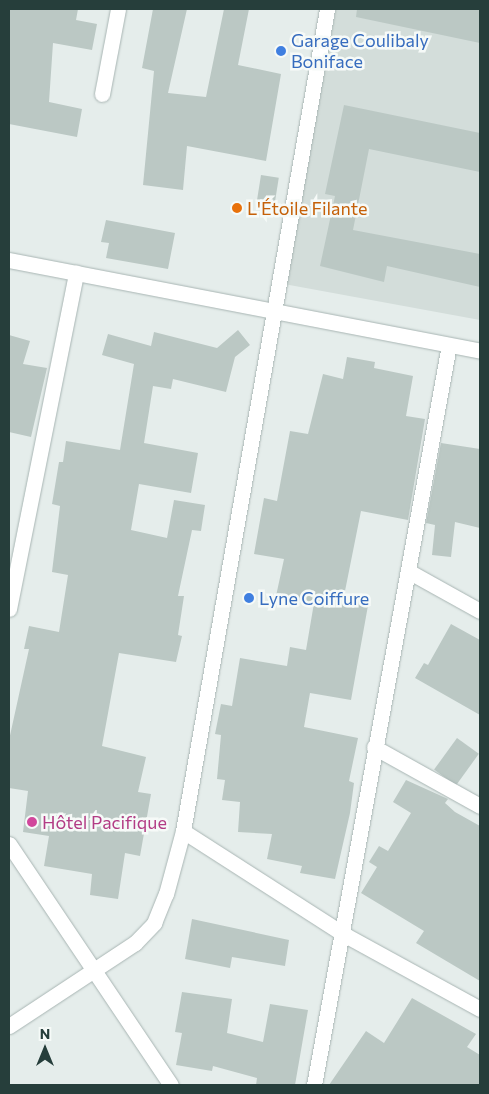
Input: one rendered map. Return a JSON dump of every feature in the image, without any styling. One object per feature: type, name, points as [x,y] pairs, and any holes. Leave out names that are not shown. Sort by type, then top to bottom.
[{"type":"street","points":[[102,94],[118,9]]},
{"type":"street","points":[[9,1026],[97,970],[135,943],[154,922],[166,894],[182,831],[276,311],[327,9]]},
{"type":"street","points":[[9,260],[480,351]]},
{"type":"street","points":[[9,609],[76,273]]},
{"type":"street","points":[[314,1085],[345,935],[374,747],[449,345]]},
{"type":"street","points":[[408,571],[480,611]]},
{"type":"street","points":[[374,747],[480,806]]},
{"type":"street","points":[[182,831],[345,935],[480,1009]]},
{"type":"street","points":[[9,844],[97,970],[171,1085]]},
{"type":"shaded area","points":[[336,9],[480,9],[480,320],[284,284]]},
{"type":"building","points":[[9,9],[78,9],[76,20],[97,24],[92,50],[53,43],[49,102],[82,109],[77,137],[9,124]]},
{"type":"building","points":[[153,9],[187,9],[168,93],[206,97],[224,9],[249,9],[238,65],[281,74],[266,161],[187,146],[183,190],[143,185],[154,71],[142,68]]},
{"type":"building","points":[[357,9],[480,9],[480,43],[356,17]]},
{"type":"building","points":[[344,105],[480,133],[480,172],[369,149],[353,230],[480,254],[480,287],[387,266],[384,282],[320,266],[335,196],[325,194]]},
{"type":"building","points":[[261,175],[279,178],[275,203],[257,201]]},
{"type":"building","points":[[106,220],[175,233],[168,269],[106,258],[109,243],[101,242]]},
{"type":"building","points":[[238,330],[250,345],[235,357],[226,392],[173,379],[171,389],[153,386],[144,443],[198,453],[191,493],[139,484],[131,530],[167,538],[174,500],[205,505],[201,531],[192,530],[178,596],[184,596],[178,635],[182,636],[176,662],[119,653],[102,746],[146,757],[138,792],[151,794],[140,856],[125,853],[118,899],[90,895],[92,874],[44,866],[49,836],[23,832],[28,791],[9,788],[9,740],[29,649],[24,649],[29,626],[59,632],[68,575],[52,572],[60,506],[52,504],[59,462],[63,462],[66,441],[120,450],[134,364],[102,355],[108,334],[151,346],[154,332],[217,348]]},
{"type":"building","points":[[9,335],[30,341],[23,364],[47,368],[31,437],[9,432]]},
{"type":"building","points":[[347,357],[375,362],[374,368],[413,376],[406,416],[425,419],[408,520],[361,511],[344,596],[369,600],[351,700],[310,693],[304,727],[358,738],[349,781],[354,783],[350,813],[335,879],[300,873],[302,866],[267,859],[272,834],[238,832],[240,802],[222,800],[225,780],[217,779],[221,735],[215,734],[221,704],[232,706],[240,658],[287,666],[290,647],[306,650],[314,603],[276,596],[284,559],[254,554],[264,498],[277,501],[290,431],[308,434],[323,374],[343,379]]},
{"type":"building","points":[[441,443],[480,449],[480,528],[455,522],[451,557],[432,555],[435,525],[426,523]]},
{"type":"building","points":[[451,624],[480,640],[480,715],[415,678],[424,663],[428,665]]},
{"type":"building","points":[[457,738],[479,754],[456,785],[434,770]]},
{"type":"building","points":[[406,780],[448,799],[445,803],[455,812],[480,826],[480,981],[416,943],[424,931],[361,893],[377,867],[369,862],[379,846],[388,851],[411,813],[393,802]]},
{"type":"building","points":[[192,919],[289,940],[285,966],[232,957],[230,968],[185,959]]},
{"type":"building","points":[[182,992],[232,999],[227,1033],[263,1042],[270,1004],[308,1010],[295,1085],[256,1085],[257,1078],[213,1066],[212,1071],[176,1065],[182,1033],[175,1032]]},
{"type":"building","points":[[412,998],[476,1034],[467,1047],[480,1055],[480,1085],[329,1085],[366,1031],[384,1043]]},
{"type":"place","name":"Garage Coulibaly Boniface","points":[[281,51]]},
{"type":"place","name":"L'Étoile Filante","points":[[237,208]]},
{"type":"place","name":"Lyne Coiffure","points":[[249,598]]},
{"type":"place","name":"Hôtel Pacifique","points":[[32,822]]}]
